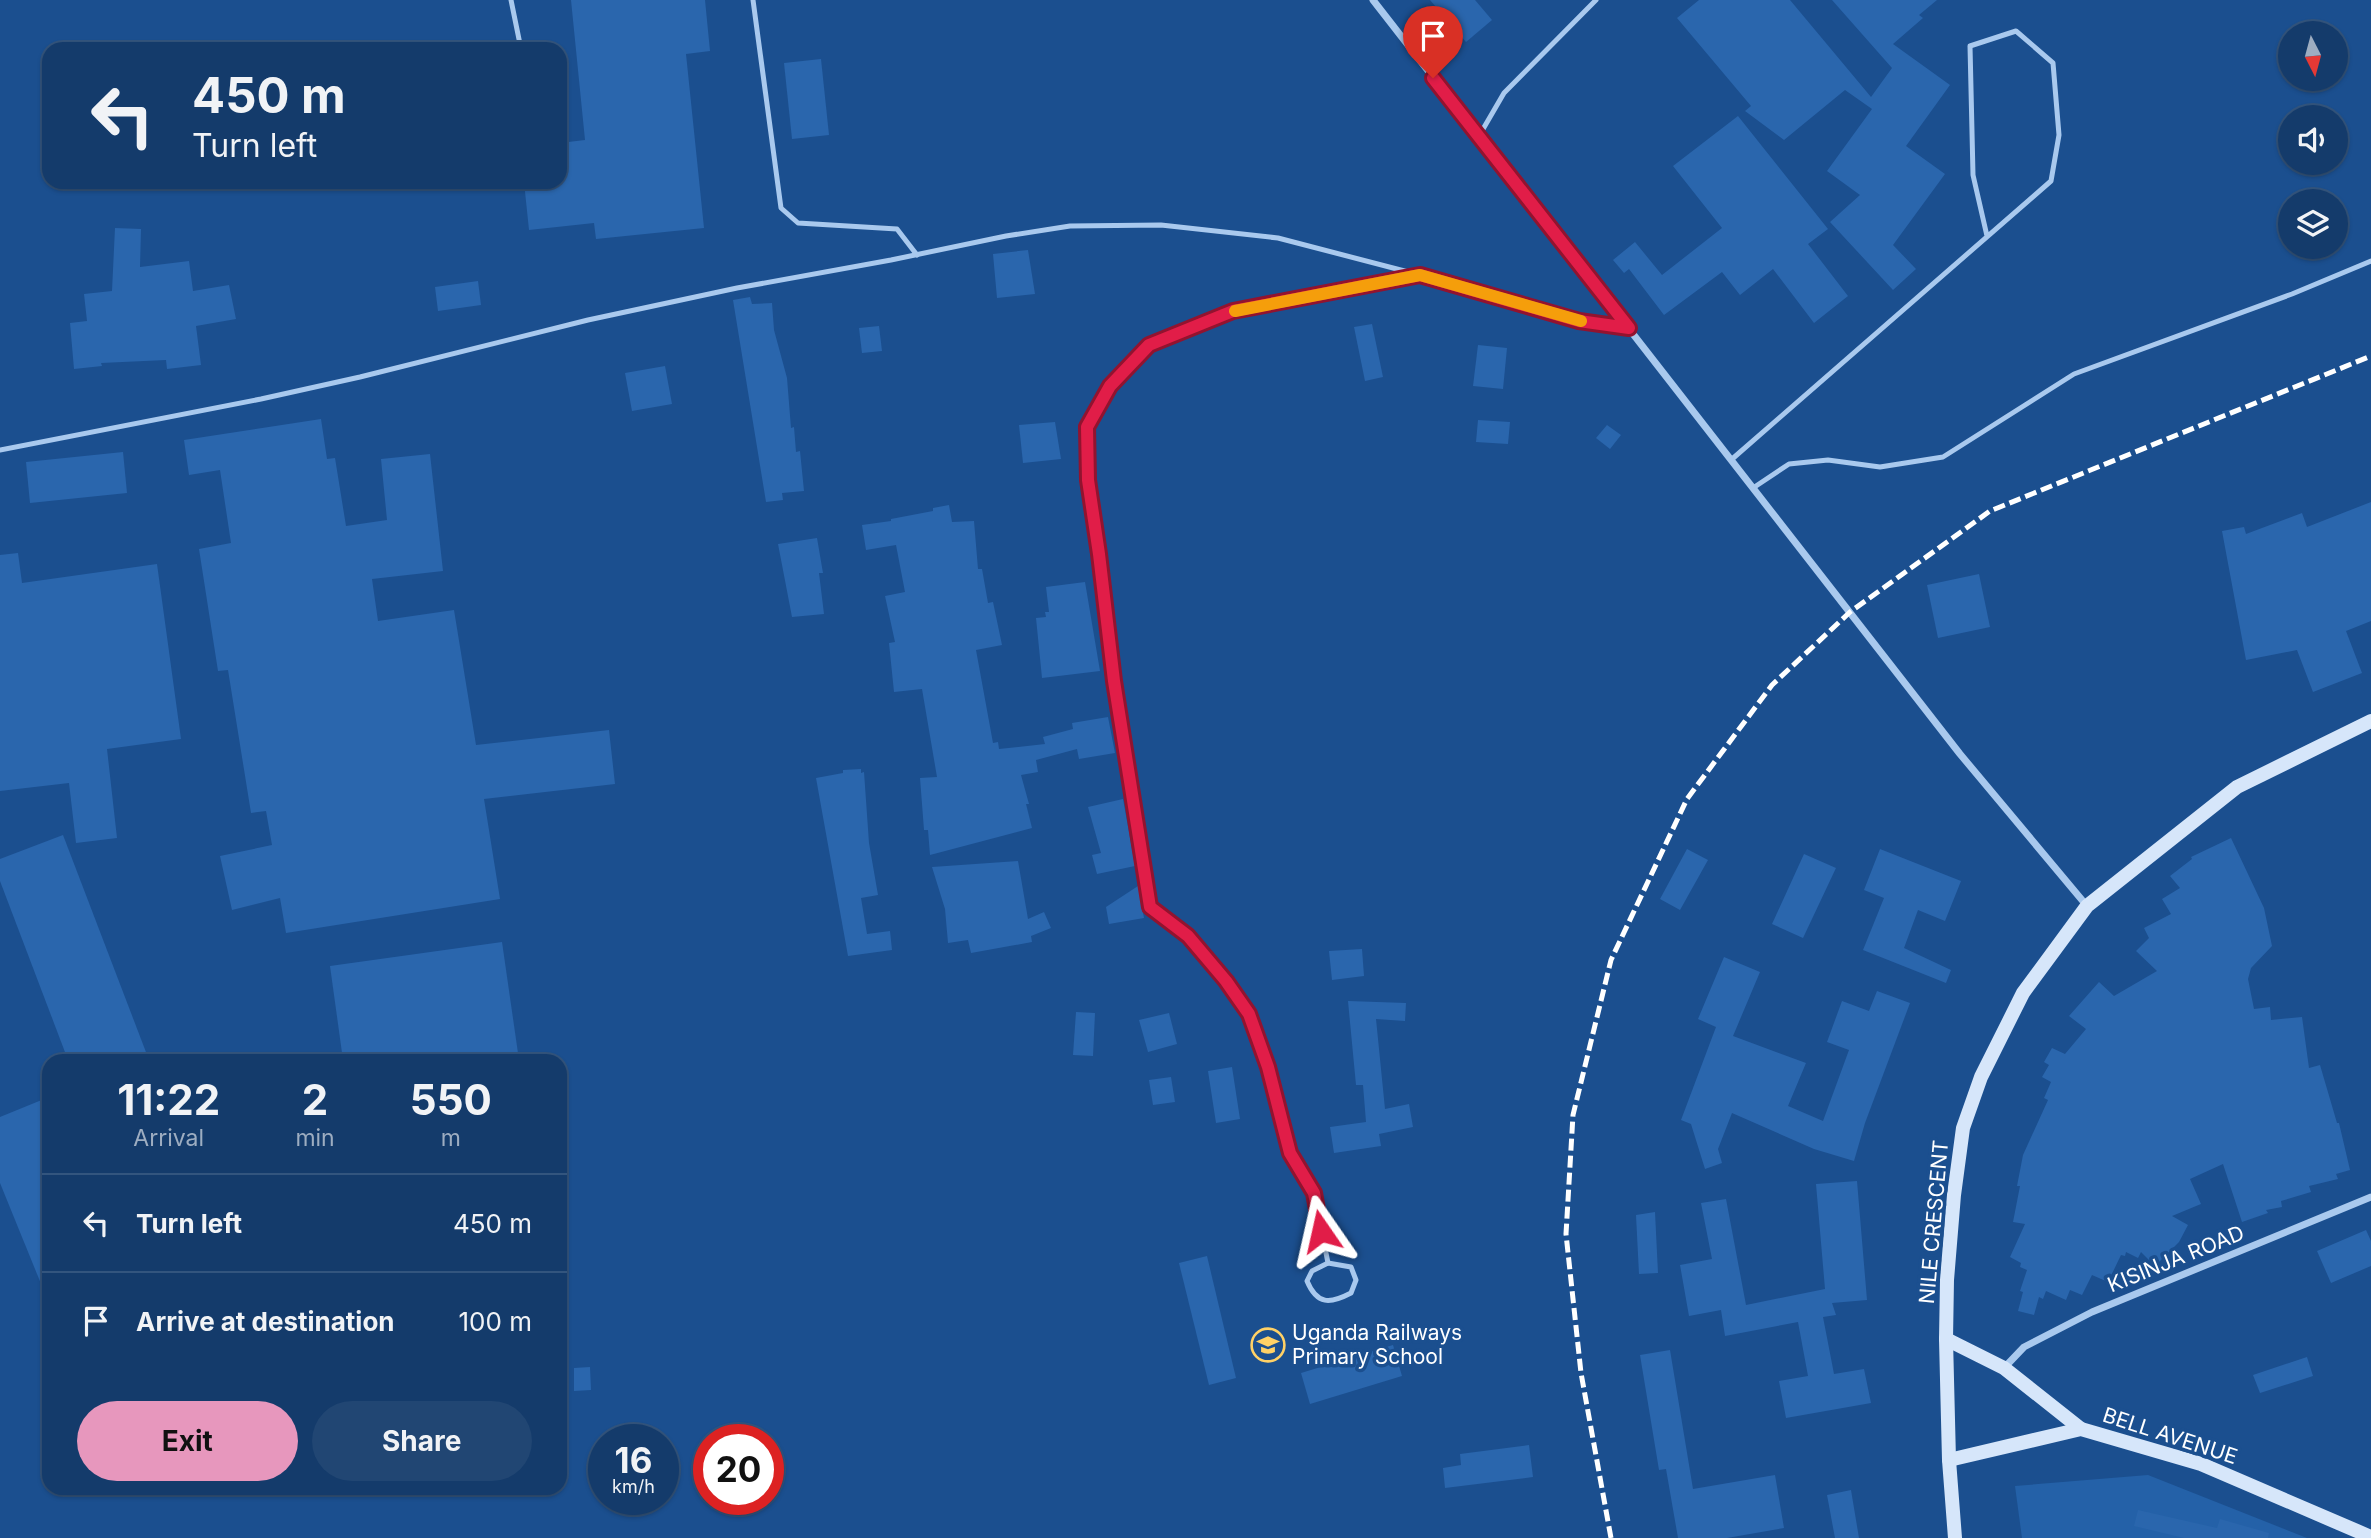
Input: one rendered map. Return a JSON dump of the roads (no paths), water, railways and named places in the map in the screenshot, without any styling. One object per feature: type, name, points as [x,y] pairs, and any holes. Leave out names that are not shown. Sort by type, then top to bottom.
[{"type":"street","points":[[1373,0],[1960,754],[2087,906]]},
{"type":"street","name":"NILE CRESCENT","points":[[1955,1538],[1949,1460],[1946,1339],[1954,1195],[1963,1128],[1981,1077],[2023,993],[2087,906],[2237,787],[2371,721]]},
{"type":"street","name":"KISINJA ROAD","points":[[2004,1368],[2024,1347],[2092,1312],[2371,1197]]},
{"type":"street","points":[[1946,1339],[2004,1368],[2081,1429]]},
{"type":"street","name":"BELL AVENUE","points":[[1949,1460],[2081,1429],[2201,1464],[2371,1536]]},
{"type":"lane","points":[[511,0],[520,42]]},
{"type":"lane","points":[[754,0],[781,208],[798,223],[897,229],[917,255]]},
{"type":"lane","points":[[1479,136],[1504,93],[1596,0]]},
{"type":"lane","points":[[1731,460],[2051,181],[2059,135],[2053,63],[2016,31],[1970,46],[1973,175],[1987,236]]},
{"type":"lane","points":[[0,450],[274,396],[575,323],[737,288],[1070,226],[1161,225],[1278,238],[1579,321],[1629,328]]},
{"type":"lane","points":[[1753,488],[1789,464],[1828,460],[1880,467],[1944,457],[2074,374],[2292,294],[2371,261]]},
{"type":"lane","points":[[1328,1263],[1314,1193],[1290,1153],[1268,1067],[1249,1014],[1226,981],[1188,936],[1150,907],[1114,681],[1088,480],[1087,427],[1110,386],[1149,345],[1233,311],[1420,275]]},
{"type":"lane","points":[[1328,1263],[1351,1267],[1356,1280],[1350,1293],[1335,1301],[1322,1300],[1311,1291],[1307,1282],[1312,1271],[1328,1263]]},
{"type":"railway","points":[[1611,1538],[1581,1373],[1566,1234],[1573,1115],[1611,960],[1687,799],[1772,685],[1850,612],[1990,511],[2371,356]]},
{"type":"place","name":"Uganda Railways Primary School","points":[[1268,1345]]}]
